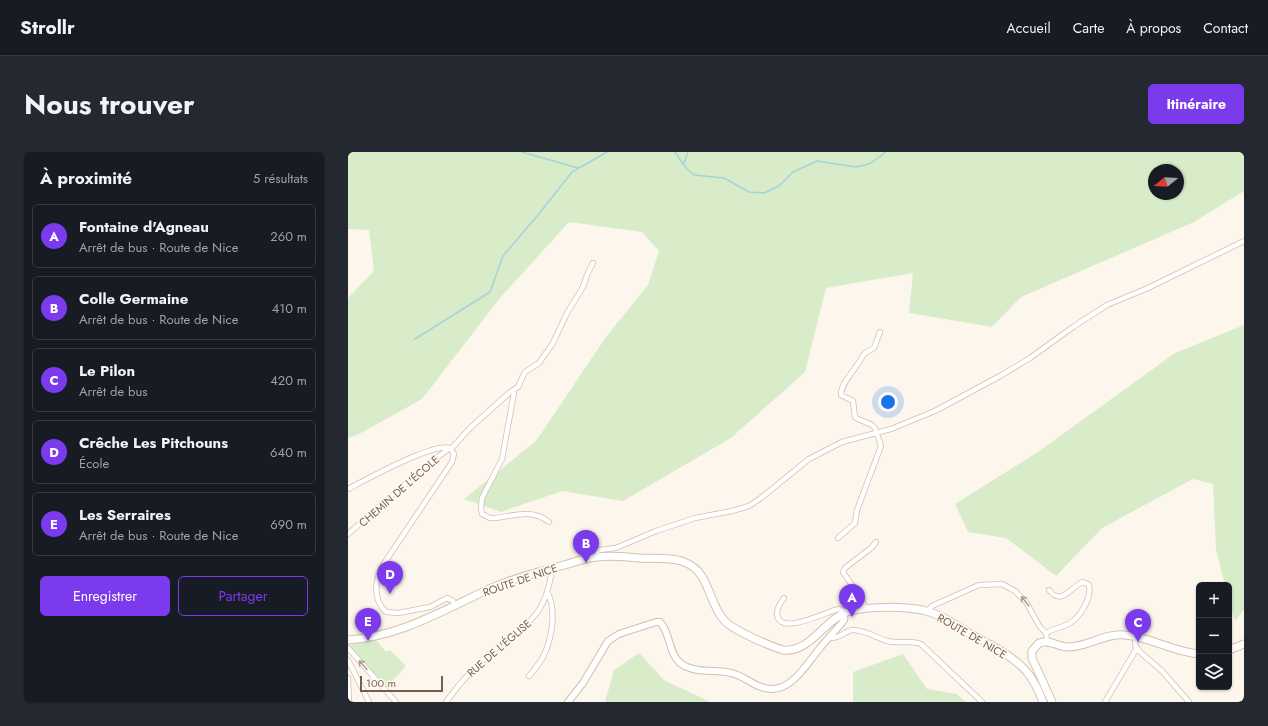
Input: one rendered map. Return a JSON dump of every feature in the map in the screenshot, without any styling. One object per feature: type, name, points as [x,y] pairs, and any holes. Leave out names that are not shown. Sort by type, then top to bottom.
[{"type":"main road","name":"ROUTE DE NICE","points":[[348,640],[396,632],[498,586],[552,568],[596,556],[656,558],[688,563],[702,577],[720,615],[726,622],[737,629],[783,650],[791,650],[803,646],[833,620],[845,613],[866,608],[917,609],[927,611],[950,621],[1002,652],[1020,665],[1033,680],[1043,702]]},
{"type":"main road","points":[[1052,702],[1032,658],[1032,650],[1034,646],[1039,643],[1047,641],[1066,648],[1108,636],[1125,635],[1196,653]]},
{"type":"main road","points":[[1232,649],[1244,644]]},
{"type":"street","points":[[596,556],[597,552],[600,550],[616,548],[656,531],[695,518],[749,506],[809,459],[842,442],[877,434],[935,411],[1030,358],[1107,305],[1148,288],[1244,241]]},
{"type":"street","name":"CHEMIN DE L'ÉCOLE","points":[[348,534],[428,464],[451,449],[470,428],[518,387],[525,372],[539,363],[553,343],[567,313],[583,287],[593,263]]},
{"type":"street","points":[[838,538],[855,523],[857,510],[881,446],[875,428],[872,425],[856,418],[853,402],[841,395],[841,392],[843,386],[865,353],[874,348],[880,332]]},
{"type":"street","points":[[512,391],[514,393],[513,401],[503,455],[482,498],[482,514],[490,518],[494,518],[529,513],[549,522]]},
{"type":"street","points":[[348,488],[420,454],[442,447],[451,449],[454,454],[452,462],[382,565],[376,580],[376,590],[378,602],[386,612],[392,613],[430,607],[447,598],[453,601],[455,606]]},
{"type":"street","points":[[866,608],[843,572],[849,564],[871,548],[876,542]]},
{"type":"street","name":"RUE DE L'ÉGLISE","points":[[446,702],[460,683],[482,661],[536,616],[547,592],[552,568]]},
{"type":"street","points":[[1046,633],[1075,620],[1084,605],[1090,590],[1089,585],[1083,582],[1068,594],[1060,596],[1054,595],[1049,590]]},
{"type":"street","points":[[927,611],[932,606],[973,587],[985,584],[1002,584],[1009,587],[1021,596],[1030,607],[1040,627],[1046,633],[1047,641]]},
{"type":"street","points":[[530,676],[544,655],[550,636],[552,606],[547,592]]},
{"type":"street","points":[[568,702],[583,683],[608,641],[619,634],[660,622],[666,631],[675,657],[681,663],[701,671],[730,672],[754,684],[770,689],[785,686],[799,675],[842,622],[845,613],[839,609],[798,623],[782,622],[778,618],[777,612],[778,606],[784,598]]},
{"type":"street","points":[[829,637],[836,638],[853,630],[892,642],[915,642],[921,644],[982,702]]},
{"type":"street","points":[[1136,637],[1135,645],[1137,648],[1162,671],[1190,702]]},
{"type":"street","points":[[348,648],[396,702]]},
{"type":"street","points":[[1105,702],[1137,648]]},
{"type":"street","points":[[348,660],[368,702]]},
{"type":"street","points":[[348,678],[349,702]]},
{"type":"green space","points":[[348,152],[1244,152],[1244,191],[1194,222],[1021,297],[992,327],[909,313],[913,273],[826,288],[805,372],[731,438],[623,501],[562,491],[501,512],[464,499],[536,441],[606,337],[648,285],[659,251],[642,232],[569,222],[500,298],[422,399],[359,434],[348,438],[348,298],[374,271],[369,230],[348,229]]},
{"type":"green space","points":[[1244,325],[1244,609],[1235,621],[1232,610],[1232,582],[1224,582],[1216,550],[1213,484],[1193,479],[1102,528],[1056,576],[1006,538],[968,532],[955,504],[1038,452],[1175,353]]},
{"type":"green space","points":[[376,640],[386,652],[390,650],[406,666],[387,687],[350,646]]},
{"type":"green space","points":[[639,653],[664,680],[710,702],[605,702],[614,670]]},
{"type":"green space","points":[[903,654],[927,689],[957,694],[966,702],[853,702],[853,672]]},
{"type":"waterway","points":[[522,152],[578,168]]},
{"type":"waterway","points":[[415,339],[490,292],[503,256],[572,172],[607,152]]},
{"type":"waterway","points":[[675,152],[686,168],[694,175],[724,178],[749,192],[764,193],[779,186],[793,172],[817,161],[856,167],[869,164],[885,152]]},
{"type":"waterway","points":[[684,163],[688,152]]},
{"type":"place","name":"Colle Germaine","points":[[586,563]]},
{"type":"place","name":"Crêche Les Pitchouns","points":[[390,594]]},
{"type":"place","name":"Fontaine d'Agneau","points":[[852,617]]},
{"type":"place","name":"Les Serraires","points":[[368,641]]},
{"type":"place","name":"Le Pilon","points":[[1138,642]]}]
